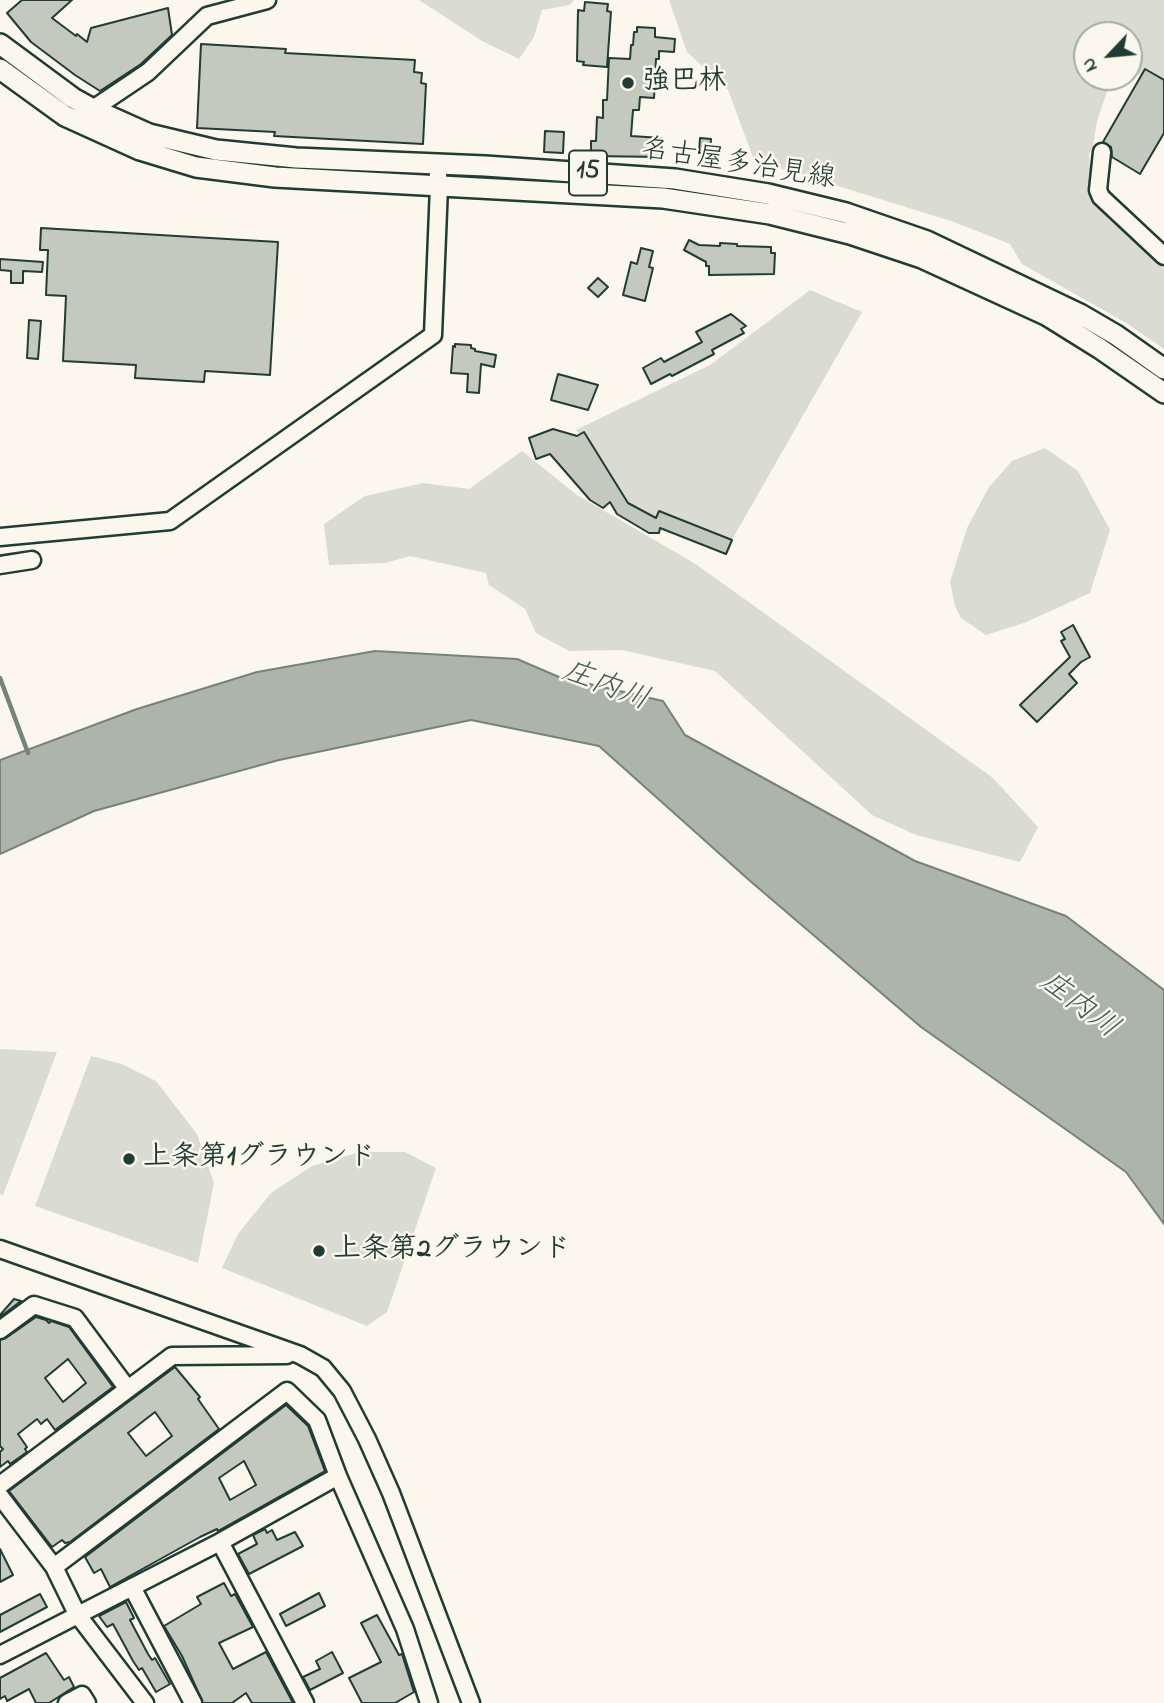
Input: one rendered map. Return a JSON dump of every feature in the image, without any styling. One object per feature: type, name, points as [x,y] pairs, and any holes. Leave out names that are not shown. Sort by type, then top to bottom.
[{"type":"main road","name":"名古屋多治見線","points":[[0,44],[73,98],[93,109],[149,134],[216,150],[296,158],[675,179],[768,194],[846,213],[927,241],[1080,314],[1116,335],[1164,369]]},
{"type":"main road","name":"名古屋多治見線","points":[[0,69],[65,116],[140,150],[196,167],[275,177],[663,198],[770,214],[850,234],[922,258],[1046,315],[1164,393]]},
{"type":"street","points":[[93,109],[148,72],[207,16],[267,0]]},
{"type":"street","points":[[1102,152],[1098,190],[1101,197],[1164,256]]},
{"type":"street","points":[[0,537],[170,521],[433,335],[439,186],[437,164]]},
{"type":"street","points":[[0,565],[32,560]]},
{"type":"street","points":[[0,1249],[300,1355],[323,1368],[331,1376],[367,1439],[391,1493],[471,1703]]},
{"type":"street","points":[[0,1330],[34,1305],[75,1318],[127,1388]]},
{"type":"street","points":[[0,1485],[172,1356],[300,1355]]},
{"type":"street","points":[[54,1567],[287,1391],[317,1420],[338,1476],[405,1629],[429,1703]]},
{"type":"street","points":[[0,1655],[220,1542],[338,1476]]},
{"type":"street","points":[[0,1496],[54,1567],[77,1614],[145,1703]]},
{"type":"street","points":[[220,1542],[305,1703]]},
{"type":"street","points":[[132,1587],[193,1703]]},
{"type":"street","points":[[67,1703],[82,1695],[87,1703]]},
{"type":"shaded area","points":[[419,0],[574,0],[570,5],[542,10],[534,37],[519,59],[482,41]]},
{"type":"shaded area","points":[[669,0],[1164,0],[1164,78],[1143,76],[1143,21],[1073,21],[1073,91],[1108,91],[1089,154],[1092,198],[1164,269],[1164,349],[1128,324],[1022,264],[1010,244],[954,222],[754,160],[728,90],[687,52]]},
{"type":"shaded area","points":[[810,290],[862,312],[729,545],[633,510],[576,430],[710,365]]},
{"type":"shaded area","points":[[1045,448],[1078,471],[1110,530],[1090,593],[1024,623],[986,635],[961,618],[955,606],[950,582],[967,528],[989,487],[1012,461]]},
{"type":"shaded area","points":[[522,451],[577,495],[694,563],[993,778],[1038,827],[1020,862],[916,835],[872,815],[715,671],[622,650],[569,651],[536,633],[525,609],[489,585],[486,573],[410,556],[385,563],[329,565],[324,524],[365,496],[423,483],[469,489]]},
{"type":"shaded area","points":[[0,1049],[57,1052],[3,1195],[0,1194]]},
{"type":"shaded area","name":"上条第1グラウンド","points":[[91,1056],[122,1064],[156,1081],[197,1134],[214,1183],[198,1263],[35,1206]]},
{"type":"shaded area","name":"上条第2グラウンド","points":[[360,1152],[405,1152],[436,1168],[387,1312],[367,1326],[222,1268],[238,1234],[271,1193],[312,1166]]},
{"type":"water","name":"庄内川","points":[[375,651],[517,659],[559,677],[663,701],[685,735],[915,861],[1066,916],[1164,990],[1164,1224],[1126,1172],[921,1027],[749,880],[599,746],[471,720],[279,760],[94,811],[0,854],[0,760],[137,709],[257,672]]},
{"type":"building","points":[[22,0],[72,0],[52,18],[87,42],[91,28],[168,8],[172,35],[141,64],[100,91],[31,42],[7,13]]},
{"type":"building","points":[[585,2],[608,4],[607,11],[611,12],[607,67],[583,65],[584,62],[577,61],[578,10],[584,11]]},
{"type":"building","points":[[637,27],[655,28],[655,37],[675,39],[674,52],[659,51],[659,59],[656,59],[654,98],[640,97],[639,110],[633,110],[631,136],[662,138],[661,157],[591,156],[591,141],[596,141],[597,117],[603,118],[603,100],[607,100],[609,58],[630,59]]},
{"type":"building","points":[[201,44],[286,49],[285,53],[415,60],[414,72],[422,73],[421,83],[426,84],[423,144],[274,136],[275,132],[197,128]]},
{"type":"building","points":[[1145,69],[1164,80],[1164,133],[1140,174],[1112,157],[1111,147],[1103,142],[1132,91],[1143,91]]},
{"type":"building","points":[[545,131],[564,132],[563,153],[544,152]]},
{"type":"building","points":[[700,138],[711,139],[710,153],[699,153]]},
{"type":"building","points":[[41,228],[278,242],[270,375],[205,371],[204,382],[135,378],[136,365],[63,361],[66,296],[46,295],[48,250],[40,250]]},
{"type":"building","points":[[689,240],[699,245],[720,246],[720,243],[771,247],[771,253],[775,253],[774,274],[709,275],[706,262],[684,250]]},
{"type":"building","points":[[641,248],[653,251],[649,267],[653,268],[645,301],[623,295],[631,262],[637,264]]},
{"type":"building","points":[[0,259],[43,262],[42,272],[23,271],[23,283],[11,283],[11,271],[0,270]]},
{"type":"building","points":[[598,278],[608,287],[598,297],[588,288]]},
{"type":"building","points":[[731,314],[746,326],[741,329],[744,333],[712,350],[714,354],[651,384],[643,368],[661,358],[664,362],[702,342],[696,332]]},
{"type":"building","points":[[29,320],[41,321],[38,359],[27,358]]},
{"type":"building","points":[[455,344],[471,345],[475,351],[496,355],[494,367],[481,364],[479,393],[467,392],[468,374],[451,373]]},
{"type":"building","points":[[558,374],[598,385],[588,410],[551,400]]},
{"type":"building","points":[[553,429],[577,436],[584,432],[628,503],[656,518],[659,511],[732,540],[726,554],[660,528],[659,533],[649,533],[617,514],[610,502],[603,508],[590,500],[550,454],[536,459],[529,438]]},
{"type":"building","points":[[1073,625],[1090,657],[1069,674],[1077,683],[1037,722],[1020,705],[1070,657],[1061,641],[1065,639],[1061,632]]},
{"type":"building","points":[[14,1299],[21,1301],[0,1317],[0,1315]]},
{"type":"building","points":[[36,1317],[69,1327],[113,1387],[55,1430],[47,1419],[41,1424],[37,1419],[18,1434],[27,1447],[27,1452],[10,1464],[8,1461],[0,1467],[0,1452],[3,1449],[0,1446],[0,1340]],"holes":[[[68,1359],[86,1383],[63,1402],[45,1378]]]},
{"type":"building","points":[[175,1367],[200,1397],[198,1399],[219,1429],[70,1542],[65,1543],[62,1540],[52,1547],[9,1491]],"holes":[[[155,1412],[172,1436],[146,1456],[128,1433]]]},
{"type":"building","points":[[286,1405],[308,1426],[325,1471],[110,1587],[101,1569],[94,1573],[85,1557]],"holes":[[[244,1461],[256,1485],[230,1500],[219,1478]]]},
{"type":"building","points":[[265,1529],[267,1533],[272,1530],[277,1540],[295,1532],[303,1546],[249,1574],[238,1554],[257,1544],[253,1535]]},
{"type":"building","points":[[0,1549],[13,1575],[0,1582]]},
{"type":"building","points":[[224,1583],[231,1596],[235,1594],[253,1627],[219,1643],[233,1669],[266,1652],[293,1703],[252,1703],[246,1693],[232,1703],[203,1703],[182,1656],[164,1626],[201,1604],[197,1597]]},
{"type":"building","points":[[319,1593],[325,1606],[286,1626],[280,1614]]},
{"type":"building","points":[[40,1594],[47,1607],[0,1632],[0,1615]]},
{"type":"building","points":[[126,1602],[134,1618],[130,1620],[148,1654],[152,1660],[155,1658],[170,1684],[156,1692],[142,1668],[139,1670],[133,1661],[113,1624],[107,1627],[99,1616]]},
{"type":"building","points":[[377,1615],[399,1655],[402,1654],[414,1692],[395,1703],[362,1703],[349,1678],[381,1662],[361,1623]]},
{"type":"building","points":[[332,1652],[343,1673],[310,1690],[303,1677],[320,1669],[316,1661]]},
{"type":"building","points":[[46,1653],[64,1680],[69,1677],[74,1687],[49,1703],[36,1703],[29,1689],[7,1701],[5,1696],[0,1699],[0,1678]]},
{"type":"waterway","points":[[0,678],[28,753]]},
{"type":"place","name":"強巴林","points":[[628,83]]},
{"type":"place","name":"上条第1グラウンド","points":[[129,1159]]},
{"type":"place","name":"上条第2グラウンド","points":[[319,1251]]}]
